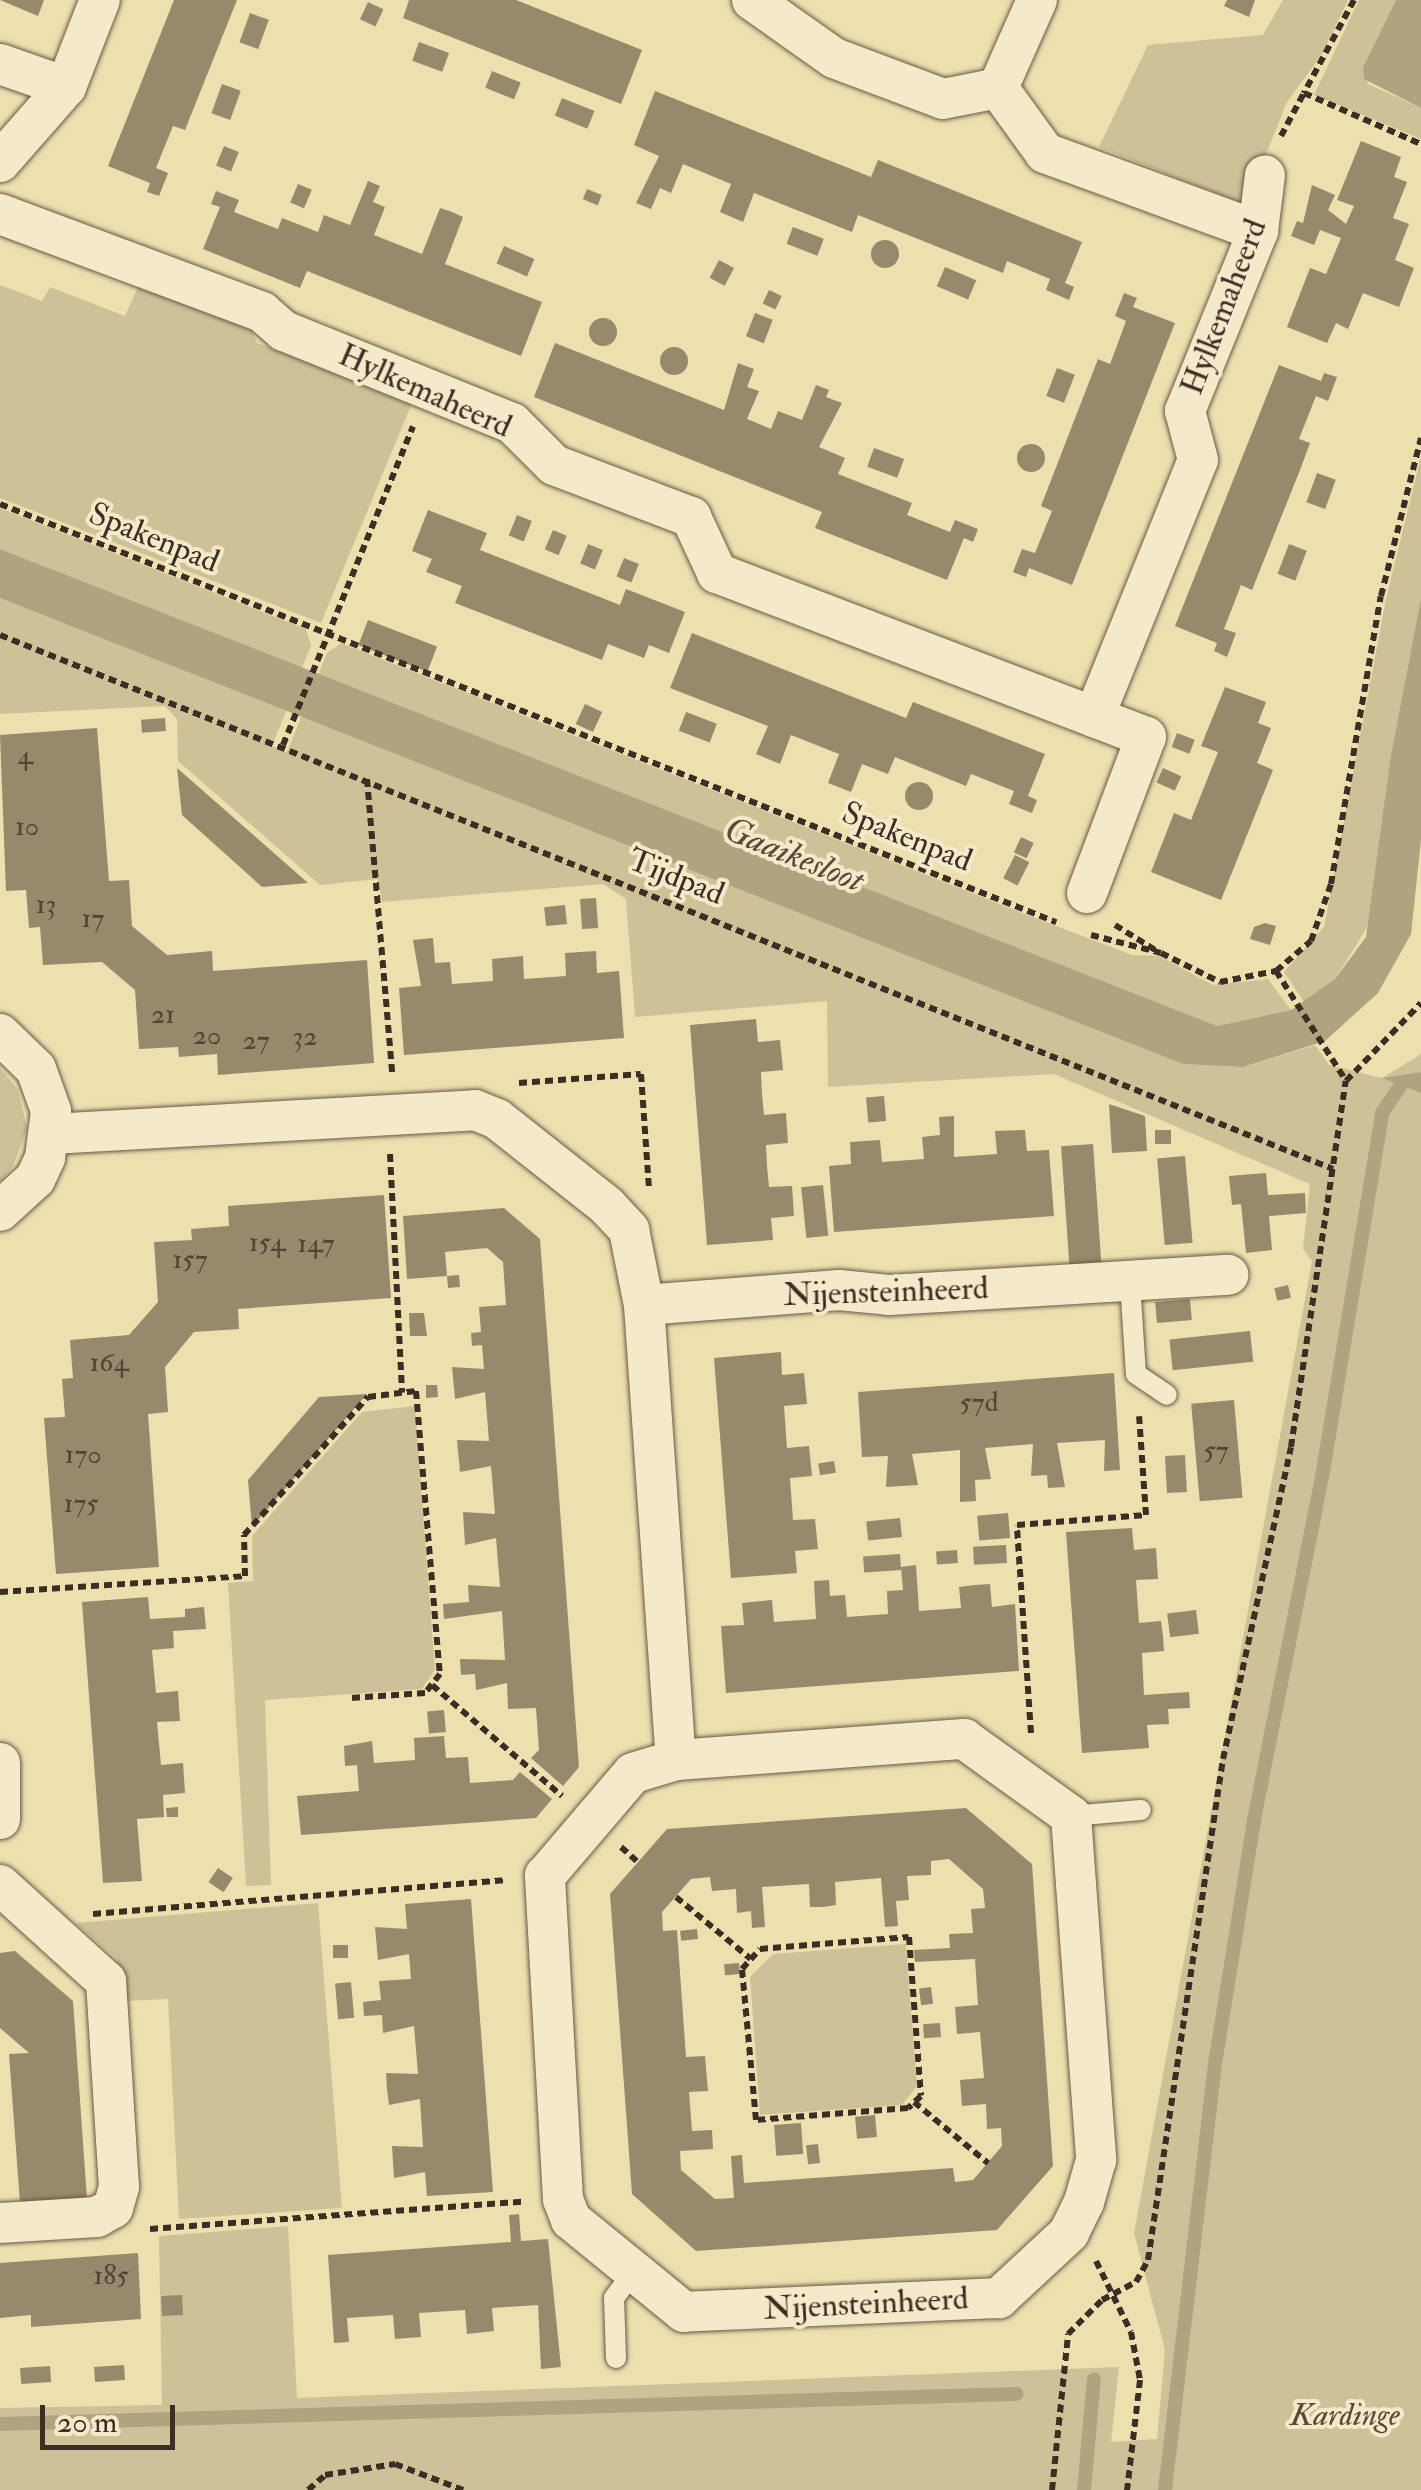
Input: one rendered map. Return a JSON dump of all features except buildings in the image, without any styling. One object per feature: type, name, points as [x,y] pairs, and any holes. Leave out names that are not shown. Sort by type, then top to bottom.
[{"type":"street","points":[[0,162],[66,87],[100,0]]},
{"type":"street","points":[[752,0],[834,58],[943,99],[998,88]]},
{"type":"street","points":[[998,88],[1038,0]]},
{"type":"street","points":[[0,64],[66,87]]},
{"type":"street","points":[[998,88],[1045,153],[1258,231]]},
{"type":"street","name":"Hylkemaheerd","points":[[1094,718],[1198,460],[1185,411],[1258,231],[1266,175]]},
{"type":"street","name":"Hylkemaheerd","points":[[0,214],[262,312],[284,331],[512,423],[554,464],[692,517],[717,573],[1146,737],[1082,912]]},
{"type":"street","points":[[0,1034],[36,1069],[51,1112],[51,1134],[35,1179],[0,1211]]},
{"type":"street","points":[[51,1134],[474,1110],[498,1119],[629,1230],[644,1305],[676,1760]]},
{"type":"street","name":"Nijensteinheerd","points":[[644,1305],[839,1290],[889,1295],[1228,1275]]},
{"type":"street","points":[[563,2199],[545,1876],[633,1773],[676,1760],[964,1740],[1071,1816]]},
{"type":"street","points":[[0,1763],[0,1819]]},
{"type":"street","name":"Nijensteinheerd","points":[[563,2199],[572,2220],[684,2312],[1000,2298],[1069,2233],[1096,2160],[1071,1816]]},
{"type":"street","points":[[0,1886],[106,1981],[119,2187],[113,2208],[97,2217],[0,2223]]},
{"type":"lane","points":[[1130,1282],[1136,1374],[1167,1395]]},
{"type":"lane","points":[[1071,1816],[1141,1810]]},
{"type":"lane","points":[[616,2358],[614,2298],[634,2271]]},
{"type":"path","points":[[1354,0],[1304,93],[1421,144]]},
{"type":"path","points":[[283,745],[428,388]]},
{"type":"path","points":[[1082,912],[1220,982],[1276,972],[1311,941],[1331,884],[1381,596],[1421,438]]},
{"type":"path","name":"Spakenpad","points":[[0,504],[1060,924]]},
{"type":"path","name":"Tijdpad","points":[[0,635],[283,745],[1333,1169]]},
{"type":"path","points":[[367,779],[392,1116],[402,1393]]},
{"type":"path","points":[[1082,912],[1091,910],[1161,953]]},
{"type":"path","points":[[1276,972],[1346,1081]]},
{"type":"path","points":[[1052,2490],[1068,2334],[1116,2293],[1136,2282],[1148,2260],[1223,1760],[1291,1447],[1346,1081],[1420,1007]]},
{"type":"path","points":[[474,1110],[482,1086],[642,1074],[651,1220],[629,1230]]},
{"type":"path","points":[[1034,1789],[1017,1524],[1146,1515],[1136,1374]]},
{"type":"path","points":[[0,1592],[245,1576],[244,1535],[368,1397],[416,1391],[440,1674],[425,1694],[350,1698]]},
{"type":"path","points":[[432,1684],[639,1863]]},
{"type":"path","points":[[40,1918],[545,1876]]},
{"type":"path","points":[[676,1897],[751,1959]]},
{"type":"path","points":[[910,1938],[921,2096],[914,2102],[908,2108],[756,2120],[742,1968],[760,1949],[910,1938]]},
{"type":"path","points":[[914,2102],[988,2163]]},
{"type":"path","points":[[113,2208],[124,2231],[563,2199]]},
{"type":"path","points":[[1069,2233],[1116,2293],[1140,2380],[1128,2490]]},
{"type":"path","points":[[308,2490],[325,2475],[394,2464],[463,2490]]},
{"type":"green space","points":[[1283,0],[1348,0],[1322,54],[1286,104],[1246,205],[1099,147],[1148,45],[1263,35]]},
{"type":"green space","points":[[1359,0],[1396,0],[1363,67],[1368,84],[1421,108],[1421,139],[1314,95]]},
{"type":"green space","points":[[0,285],[42,301],[50,287],[125,316],[139,285],[251,329],[257,343],[412,403],[321,623],[0,498]]},
{"type":"green space","points":[[1421,456],[1421,598],[1391,755],[1373,918],[1335,979],[1304,1002],[1284,972],[1324,927],[1386,599]]},
{"type":"green space","points":[[0,508],[306,629],[311,646],[302,668],[0,549]]},
{"type":"green space","name":"Kardinge","points":[[0,598],[287,709],[272,746],[287,752],[302,715],[1183,1064],[1243,1067],[1315,1045],[1329,1065],[1382,1078],[1421,1054],[1421,1072],[1384,1078],[1421,1093],[1421,2490],[0,2490],[0,2408],[162,2405],[159,2236],[288,2226],[297,2398],[1119,2367],[1111,2442],[1157,2439],[1165,2350],[1134,2233],[1312,1261],[1303,1249],[1310,1184],[1054,1074],[828,1087],[827,1001],[635,1017],[626,899],[603,884],[382,902],[378,879],[320,885],[178,761],[177,719],[165,706],[0,714]]},
{"type":"green space","points":[[341,643],[1030,916],[1132,955],[1159,956],[1213,985],[1268,979],[1291,1010],[1217,1026],[1181,1016],[318,675],[327,653]]},
{"type":"green space","points":[[0,1068],[18,1090],[27,1129],[13,1166],[0,1181]]},
{"type":"green space","points":[[415,1406],[435,1670],[422,1689],[265,1700],[271,1885],[246,1886],[228,1583],[253,1581],[252,1536],[362,1412]]},
{"type":"green space","points":[[318,1903],[342,2208],[179,2219],[168,1999],[125,2001],[127,1984],[116,1958],[76,1923]]},
{"type":"green space","points":[[906,1944],[917,2086],[902,2105],[760,2115],[750,1977],[773,1954]]},
{"type":"shaded area","points":[[1396,0],[1421,0],[1421,108],[1364,79],[1363,67]]},
{"type":"shaded area","points":[[0,549],[1217,1026],[1291,1010],[1335,979],[1366,937],[1391,755],[1421,598],[1421,840],[1411,934],[1378,993],[1325,1041],[1243,1067],[1183,1064],[0,598]]},
{"type":"shaded area","points":[[1421,1072],[1421,1093],[1382,1078]]},
{"type":"waterway","points":[[1165,2490],[1216,2058],[1254,1820],[1324,1465],[1382,1113],[1401,1085]]},
{"type":"waterway","points":[[1084,2490],[1094,2379]]},
{"type":"waterway","points":[[0,2424],[1017,2394]]},
{"type":"water label","name":"Gaaikesloot","points":[[794,855]]}]
